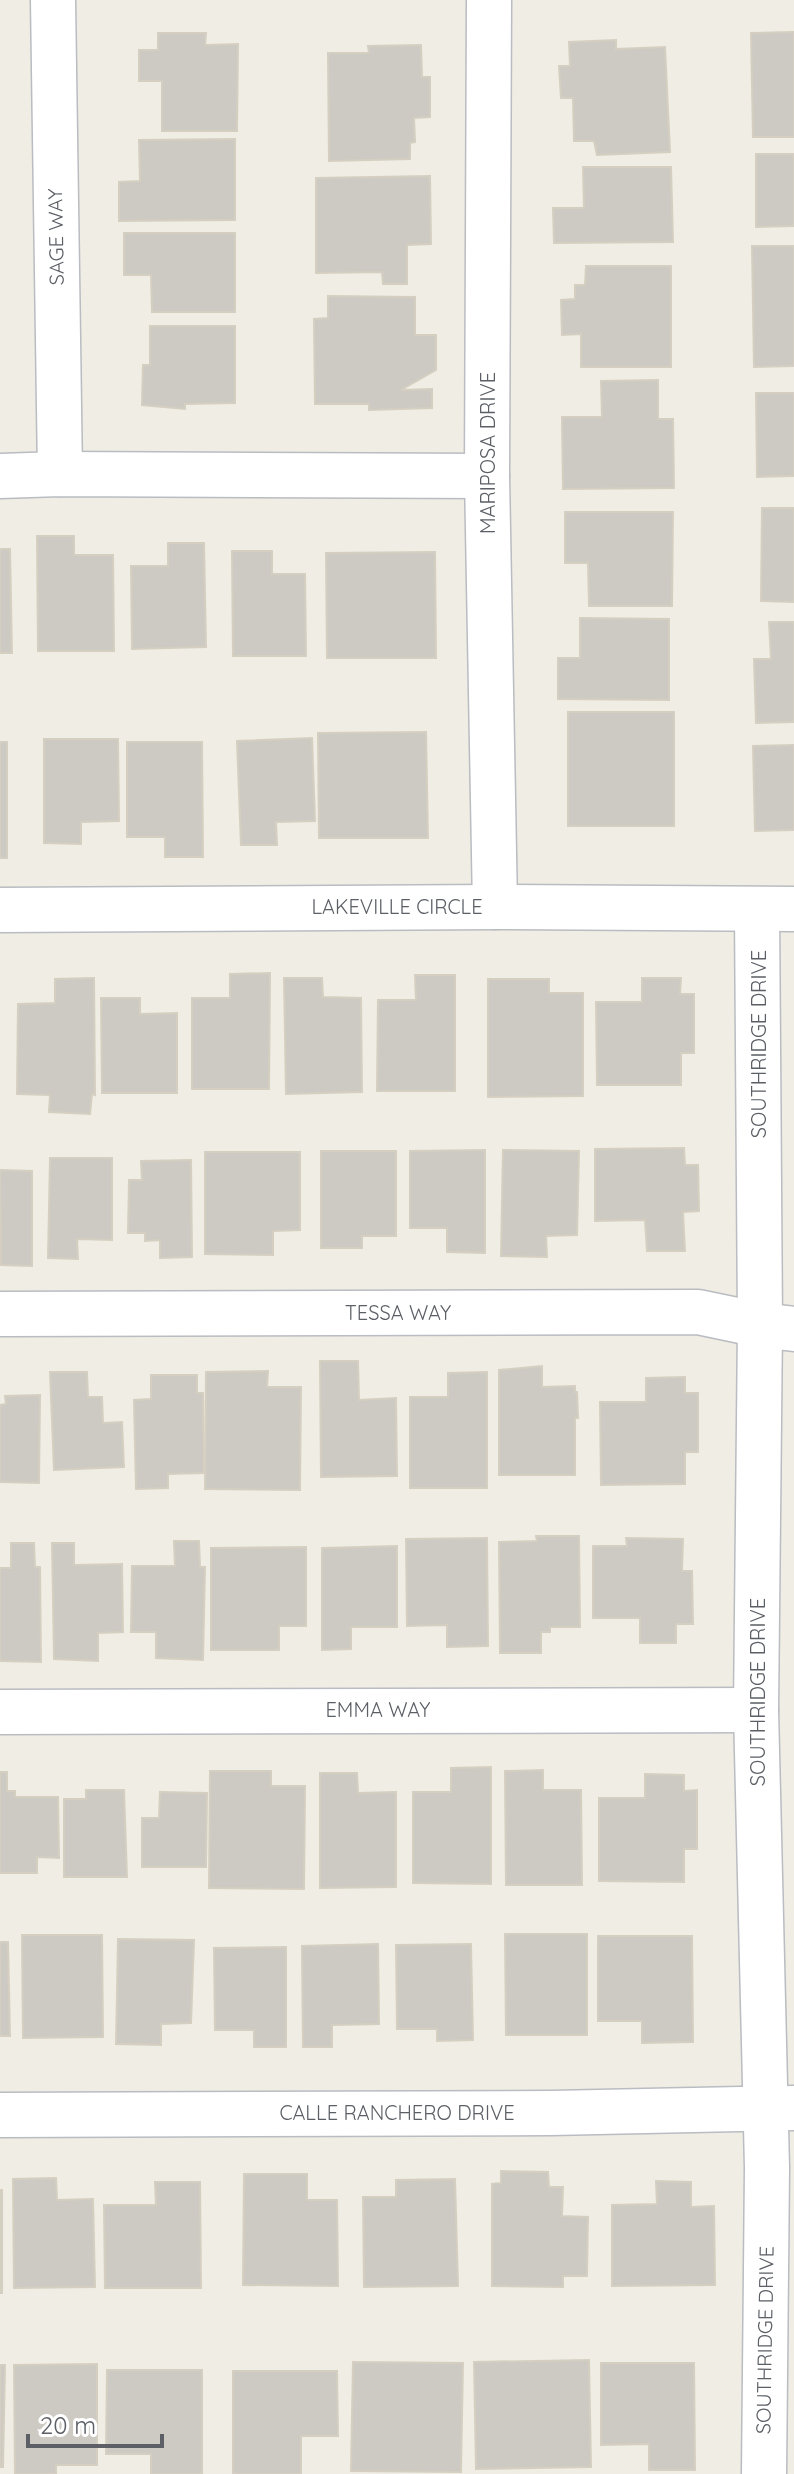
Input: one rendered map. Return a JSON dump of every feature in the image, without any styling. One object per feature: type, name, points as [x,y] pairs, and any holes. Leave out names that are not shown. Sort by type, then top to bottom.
[{"type":"street","name":"SAGE WAY","points":[[53,0],[60,474]]},
{"type":"street","name":"MARIPOSA DRIVE","points":[[489,0],[487,476],[495,907]]},
{"type":"street","points":[[0,476],[487,476]]},
{"type":"street","name":"LAKEVILLE CIRCLE","points":[[0,910],[495,907],[776,910]]},
{"type":"street","name":"SOUTHRIDGE DRIVE","points":[[764,2474],[767,2168],[779,2108],[756,1710],[777,1327],[776,910]]},
{"type":"street","name":"TESSA WAY","points":[[0,1314],[698,1312],[777,1327]]},
{"type":"street","name":"EMMA WAY","points":[[0,1712],[756,1710]]},
{"type":"street","name":"CALLE RANCHERO DRIVE","points":[[0,2115],[551,2113],[779,2108]]},
{"type":"building","points":[[794,32],[794,137],[753,137],[751,33]]},
{"type":"building","points":[[158,33],[206,33],[205,45],[238,44],[237,131],[162,131],[162,81],[139,81],[139,50],[158,50]]},
{"type":"building","points":[[616,40],[616,49],[665,47],[670,152],[597,155],[594,141],[574,141],[573,98],[561,98],[559,66],[570,66],[569,42]]},
{"type":"building","points":[[421,45],[422,77],[430,77],[430,117],[414,118],[415,142],[410,143],[410,159],[329,161],[328,53],[369,53],[368,46]]},
{"type":"building","points":[[235,139],[235,220],[119,221],[119,182],[140,181],[139,140]]},
{"type":"building","points":[[756,154],[794,154],[794,226],[756,227]]},
{"type":"building","points":[[583,167],[671,167],[673,242],[554,243],[553,208],[584,208]]},
{"type":"building","points":[[430,176],[431,244],[407,245],[407,284],[383,284],[382,272],[316,273],[316,178]]},
{"type":"building","points":[[124,233],[235,233],[235,312],[152,312],[151,275],[124,275]]},
{"type":"building","points":[[752,246],[794,246],[794,366],[754,367]]},
{"type":"building","points":[[586,266],[671,266],[671,367],[581,367],[581,334],[562,335],[561,300],[575,299],[575,285],[585,285]]},
{"type":"building","points":[[328,296],[415,297],[415,335],[436,335],[436,370],[401,390],[432,389],[432,408],[369,410],[369,404],[315,404],[314,319],[328,318]]},
{"type":"building","points":[[150,326],[235,326],[235,403],[185,404],[185,409],[142,405],[143,365],[150,365]]},
{"type":"building","points":[[658,380],[658,419],[673,419],[674,488],[563,489],[562,417],[602,417],[601,381]]},
{"type":"building","points":[[756,393],[794,393],[794,476],[757,477]]},
{"type":"building","points":[[762,508],[794,508],[794,602],[761,601]]},
{"type":"building","points":[[565,512],[673,512],[672,606],[589,606],[588,563],[565,563]]},
{"type":"building","points":[[37,536],[74,536],[74,555],[113,555],[114,651],[38,651]]},
{"type":"building","points":[[168,543],[204,543],[206,647],[132,649],[131,566],[168,566]]},
{"type":"building","points":[[0,549],[10,549],[12,653],[0,653]]},
{"type":"building","points":[[232,551],[272,551],[272,574],[305,574],[306,656],[233,656]]},
{"type":"building","points":[[435,552],[436,658],[327,658],[326,553]]},
{"type":"building","points":[[580,618],[669,619],[669,700],[558,699],[558,658],[580,658]]},
{"type":"building","points":[[769,622],[794,622],[794,722],[756,723],[754,659],[771,659]]},
{"type":"building","points":[[568,712],[674,712],[674,826],[568,826]]},
{"type":"building","points":[[426,732],[428,838],[319,838],[318,733]]},
{"type":"building","points":[[312,738],[315,821],[276,822],[277,845],[241,845],[237,741]]},
{"type":"building","points":[[44,739],[118,739],[119,821],[81,822],[81,844],[44,843]]},
{"type":"building","points":[[0,742],[7,742],[7,858],[0,858]]},
{"type":"building","points":[[127,742],[202,742],[203,857],[165,857],[165,837],[127,837]]},
{"type":"building","points":[[794,745],[794,830],[755,831],[753,746]]},
{"type":"building","points":[[270,973],[269,1089],[192,1089],[192,998],[230,998],[230,974]]},
{"type":"building","points":[[415,975],[455,975],[455,1091],[377,1091],[378,1000],[416,1000]]},
{"type":"building","points":[[94,978],[95,1095],[92,1094],[90,1114],[49,1112],[50,1095],[17,1094],[18,1004],[55,1003],[55,979]]},
{"type":"building","points":[[284,978],[322,978],[323,997],[361,998],[362,1092],[286,1094]]},
{"type":"building","points":[[642,978],[681,978],[680,994],[694,994],[694,1053],[681,1053],[681,1085],[597,1085],[596,1002],[642,1002]]},
{"type":"building","points":[[488,979],[549,979],[549,993],[583,993],[583,1096],[488,1097]]},
{"type":"building","points":[[101,998],[140,998],[140,1014],[177,1013],[177,1093],[102,1093]]},
{"type":"building","points":[[684,1148],[685,1165],[698,1165],[699,1211],[683,1212],[685,1251],[647,1251],[645,1220],[595,1221],[595,1149]]},
{"type":"building","points":[[485,1150],[485,1253],[447,1252],[447,1228],[410,1228],[410,1151]]},
{"type":"building","points":[[503,1150],[579,1151],[577,1235],[546,1236],[547,1257],[501,1256]]},
{"type":"building","points":[[321,1151],[396,1151],[396,1236],[362,1236],[362,1248],[321,1248]]},
{"type":"building","points":[[205,1152],[300,1152],[300,1230],[273,1231],[273,1255],[205,1254]]},
{"type":"building","points":[[50,1158],[112,1158],[112,1240],[77,1239],[78,1259],[48,1258]]},
{"type":"building","points":[[191,1160],[192,1257],[160,1258],[160,1240],[145,1241],[145,1233],[128,1233],[129,1180],[142,1180],[141,1161]]},
{"type":"building","points":[[0,1170],[32,1171],[32,1266],[1,1265]]},
{"type":"building","points":[[320,1361],[358,1361],[359,1400],[396,1398],[397,1476],[321,1477]]},
{"type":"building","points":[[542,1366],[542,1387],[575,1386],[577,1392],[575,1475],[499,1475],[499,1370]]},
{"type":"building","points":[[268,1371],[267,1387],[301,1387],[300,1490],[205,1489],[206,1372]]},
{"type":"building","points":[[50,1372],[87,1372],[88,1397],[102,1397],[103,1423],[122,1422],[124,1467],[54,1470]]},
{"type":"building","points":[[487,1372],[487,1488],[410,1488],[410,1397],[448,1397],[448,1373]]},
{"type":"building","points":[[151,1375],[197,1375],[197,1393],[203,1393],[204,1473],[168,1474],[168,1488],[136,1489],[134,1400],[151,1399]]},
{"type":"building","points":[[685,1377],[685,1393],[698,1393],[698,1452],[685,1452],[685,1484],[601,1485],[600,1402],[646,1402],[646,1378]]},
{"type":"building","points":[[40,1395],[39,1483],[0,1482],[0,1405],[6,1404],[5,1396]]},
{"type":"building","points":[[536,1536],[579,1536],[580,1627],[550,1627],[550,1632],[541,1632],[541,1653],[500,1653],[499,1542],[537,1541]]},
{"type":"building","points":[[487,1538],[488,1646],[447,1647],[447,1625],[407,1626],[406,1539]]},
{"type":"building","points":[[626,1538],[683,1539],[682,1571],[692,1571],[693,1624],[676,1624],[676,1643],[640,1643],[640,1618],[593,1618],[593,1546],[627,1546]]},
{"type":"building","points":[[174,1541],[199,1541],[200,1567],[205,1567],[203,1660],[156,1658],[156,1632],[131,1632],[132,1566],[175,1566]]},
{"type":"building","points":[[11,1543],[34,1543],[35,1567],[40,1567],[41,1662],[0,1661],[0,1568],[11,1568]]},
{"type":"building","points":[[52,1543],[74,1543],[74,1565],[122,1564],[123,1632],[98,1633],[98,1661],[54,1659]]},
{"type":"building","points":[[397,1546],[397,1627],[351,1627],[351,1649],[322,1650],[322,1548]]},
{"type":"building","points":[[306,1547],[306,1626],[279,1626],[279,1650],[211,1650],[211,1548]]},
{"type":"building","points":[[491,1767],[491,1884],[413,1883],[413,1792],[451,1792],[451,1768]]},
{"type":"building","points":[[543,1770],[543,1790],[581,1790],[582,1885],[506,1885],[505,1771]]},
{"type":"building","points":[[210,1771],[271,1771],[271,1786],[305,1786],[304,1889],[209,1888]]},
{"type":"building","points":[[0,1772],[7,1772],[7,1791],[15,1791],[15,1797],[58,1797],[59,1858],[37,1857],[37,1873],[0,1873]]},
{"type":"building","points":[[320,1773],[357,1773],[358,1793],[396,1792],[396,1887],[320,1888]]},
{"type":"building","points":[[645,1774],[684,1775],[684,1791],[697,1790],[697,1849],[684,1849],[684,1882],[599,1881],[599,1798],[645,1798]]},
{"type":"building","points":[[86,1790],[124,1790],[127,1877],[64,1877],[64,1799],[86,1799]]},
{"type":"building","points":[[160,1792],[207,1793],[206,1867],[142,1867],[142,1818],[159,1818]]},
{"type":"building","points":[[505,1934],[587,1934],[587,2035],[506,2035]]},
{"type":"building","points":[[22,1935],[102,1935],[103,2037],[23,2038]]},
{"type":"building","points":[[598,1936],[692,1936],[693,2042],[642,2043],[642,2021],[598,2021]]},
{"type":"building","points":[[118,1939],[194,1940],[191,2023],[161,2024],[161,2045],[116,2044]]},
{"type":"building","points":[[0,1942],[8,1942],[10,2036],[0,2036]]},
{"type":"building","points":[[378,1944],[379,2024],[332,2025],[332,2047],[303,2047],[302,1946]]},
{"type":"building","points":[[471,1944],[473,2040],[437,2041],[437,2029],[397,2029],[396,1945]]},
{"type":"building","points":[[286,1947],[286,2047],[254,2047],[254,2030],[215,2030],[214,1948]]},
{"type":"building","points":[[501,2171],[548,2172],[549,2187],[563,2187],[562,2216],[588,2217],[587,2276],[563,2276],[563,2287],[492,2286],[492,2184],[501,2183]]},
{"type":"building","points":[[244,2174],[307,2174],[307,2200],[337,2200],[338,2286],[243,2285]]},
{"type":"building","points":[[56,2178],[57,2200],[93,2199],[95,2287],[14,2288],[13,2179]]},
{"type":"building","points":[[455,2179],[458,2286],[364,2287],[363,2197],[396,2197],[396,2180]]},
{"type":"building","points":[[656,2181],[691,2182],[691,2207],[714,2206],[715,2285],[612,2286],[612,2205],[657,2204]]},
{"type":"building","points":[[155,2182],[200,2182],[201,2288],[105,2288],[104,2205],[156,2205]]},
{"type":"building","points":[[2,2190],[2,2293],[0,2293]]},
{"type":"building","points":[[589,2360],[591,2467],[476,2469],[474,2362]]},
{"type":"building","points":[[353,2362],[463,2363],[461,2472],[351,2471]]},
{"type":"building","points":[[601,2363],[694,2363],[695,2470],[649,2470],[649,2444],[601,2445]]},
{"type":"building","points":[[97,2364],[97,2465],[56,2465],[56,2474],[15,2474],[14,2365]]},
{"type":"building","points":[[0,2365],[5,2365],[3,2467],[0,2467]]},
{"type":"building","points":[[107,2370],[202,2370],[202,2474],[151,2474],[151,2454],[106,2454]]},
{"type":"building","points":[[233,2371],[337,2371],[338,2436],[301,2436],[301,2474],[233,2474]]}]
